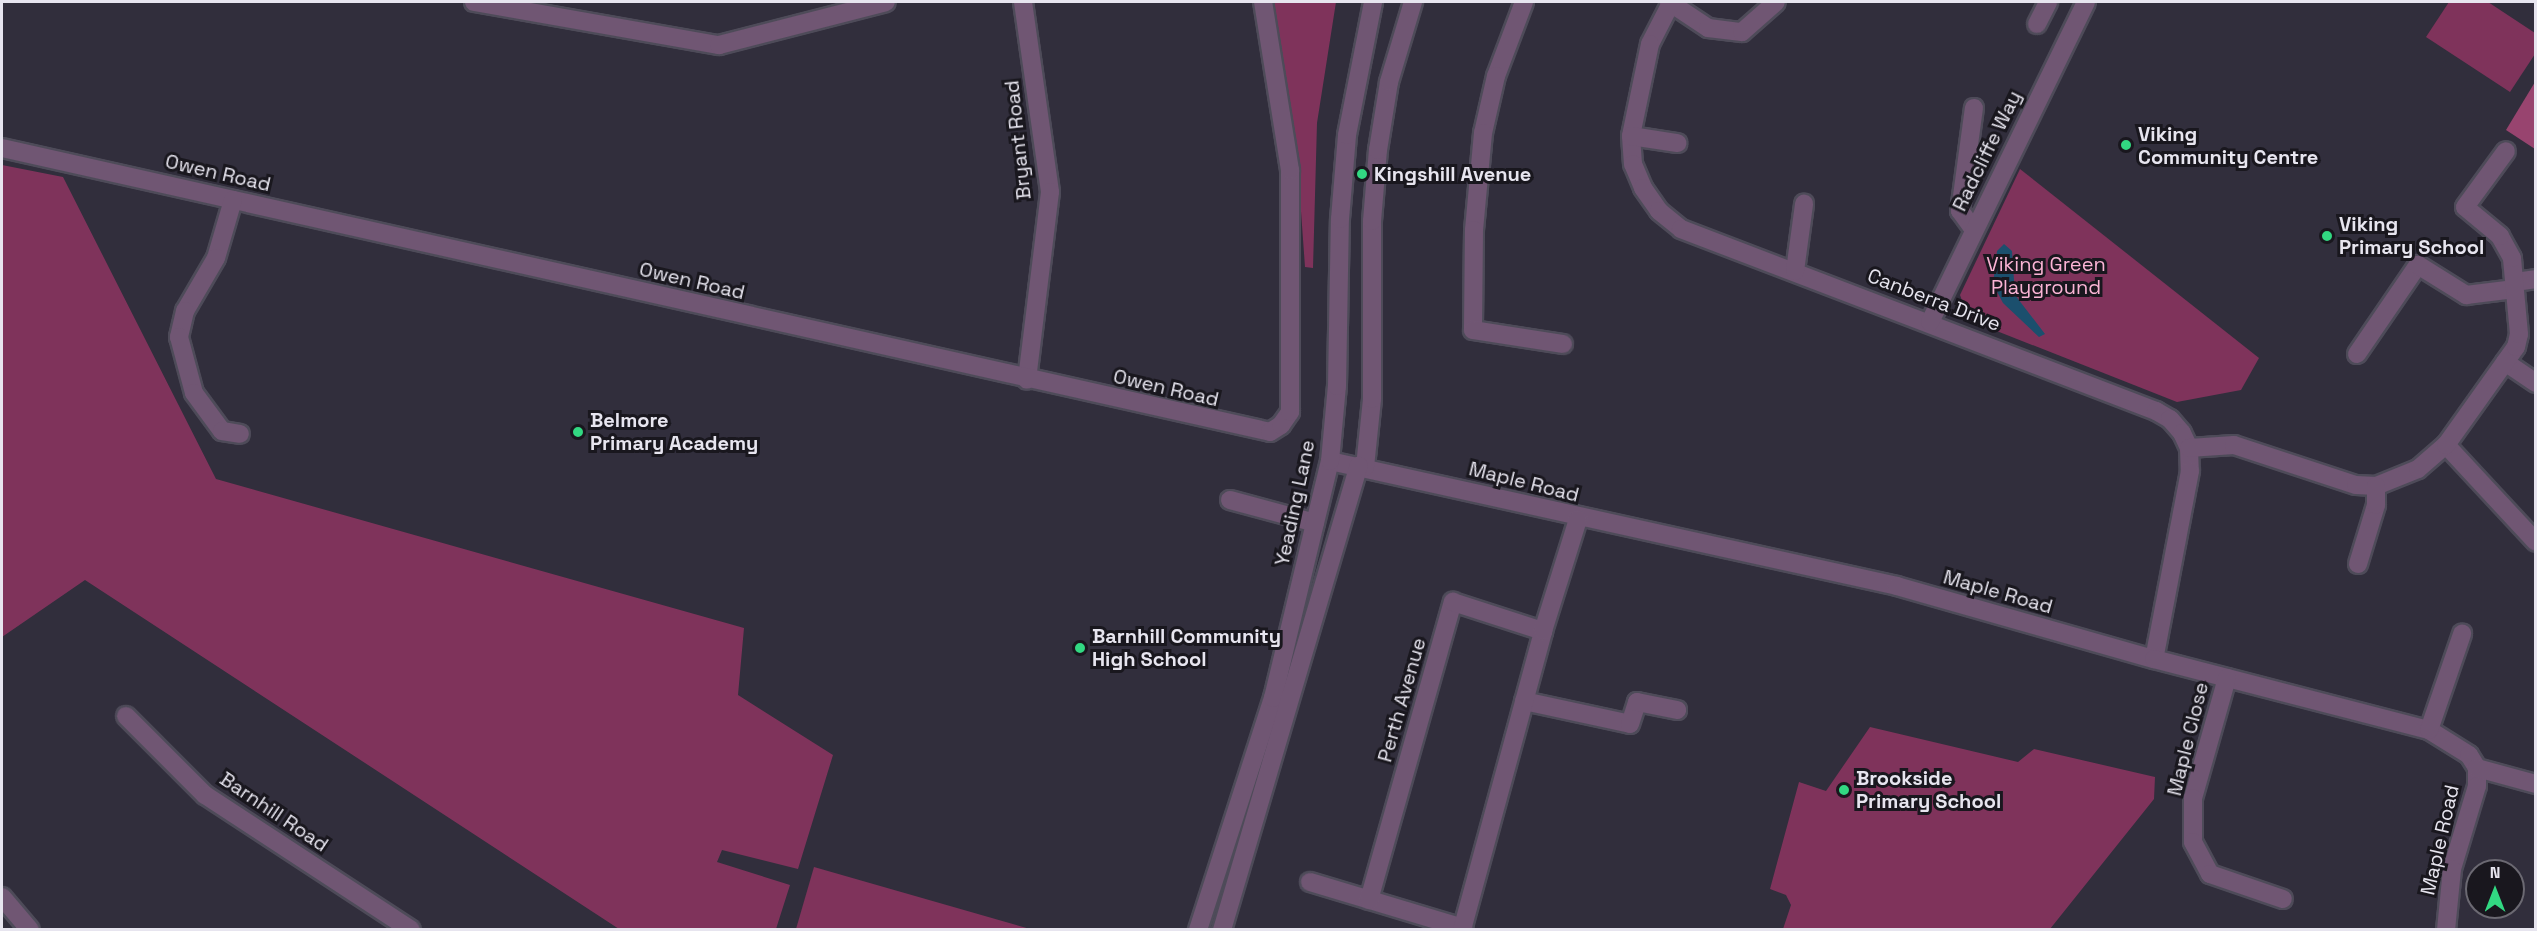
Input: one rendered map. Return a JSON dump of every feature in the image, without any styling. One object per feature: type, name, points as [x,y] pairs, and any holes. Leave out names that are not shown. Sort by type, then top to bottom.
[{"type":"street","points":[[474,2],[719,45],[886,2]]},
{"type":"street","name":"Bryant Road","points":[[1023,2],[1050,192],[1027,380]]},
{"type":"street","name":"Owen Road","points":[[2,148],[1027,380],[1270,432],[1281,425],[1290,412],[1292,336],[1290,170],[1263,2]]},
{"type":"street","name":"Yeading Lane","points":[[1198,930],[1273,698],[1330,461],[1337,386],[1340,219],[1356,75],[1373,2]]},
{"type":"street","points":[[1222,930],[1362,466],[1372,399],[1372,221],[1389,82],[1413,2]]},
{"type":"street","points":[[1524,2],[1496,76],[1483,133],[1474,230],[1473,330],[1563,344]]},
{"type":"street","points":[[1670,2],[1708,28],[1742,32],[1776,2]]},
{"type":"street","name":"Canberra Drive","points":[[1670,2],[1650,44],[1631,136],[1633,164],[1643,188],[1659,211],[1681,229],[1930,322],[2156,411],[2170,418],[2189,448]]},
{"type":"street","points":[[2037,24],[2048,2]]},
{"type":"street","name":"Radcliffe Way","points":[[1930,322],[2086,2]]},
{"type":"street","points":[[1356,75],[1389,82]]},
{"type":"street","points":[[1974,108],[1960,211],[1974,230]]},
{"type":"street","points":[[1631,136],[1677,144]]},
{"type":"street","points":[[2154,659],[2190,471],[2189,448],[2234,445],[2356,485],[2376,486],[2418,469],[2446,445],[2516,347],[2519,334],[2512,258],[2500,236],[2465,207],[2506,151]]},
{"type":"street","points":[[233,200],[216,258],[188,303],[179,337],[194,393],[222,431],[240,434]]},
{"type":"street","points":[[1795,271],[1804,204]]},
{"type":"street","points":[[2356,354],[2418,265],[2466,295],[2515,286],[2535,279]]},
{"type":"street","points":[[2505,362],[2535,383]]},
{"type":"street","points":[[2446,445],[2534,537]]},
{"type":"street","name":"Maple Road","points":[[1330,461],[1362,466],[1578,519],[1897,586],[2154,659],[2429,730],[2469,755],[2476,768],[2477,786],[2452,869],[2446,930]]},
{"type":"street","points":[[2358,564],[2376,505],[2376,486]]},
{"type":"street","points":[[1230,500],[1315,523]]},
{"type":"street","points":[[1310,882],[1462,929],[1543,631],[1578,519]]},
{"type":"street","name":"Perth Avenue","points":[[1369,900],[1454,602],[1543,631]]},
{"type":"street","points":[[2429,730],[2462,634]]},
{"type":"street","name":"Maple Close","points":[[2227,678],[2193,798],[2193,842],[2210,874],[2283,899]]},
{"type":"street","points":[[1524,700],[1630,724],[1637,702],[1677,710]]},
{"type":"street","name":"Barnhill Road","points":[[126,716],[205,795],[411,930]]},
{"type":"street","points":[[2476,768],[2535,784]]},
{"type":"street","points":[[2,897],[30,930]]},
{"type":"green space","points":[[1274,2],[1336,2],[1317,123],[1313,268],[1305,267],[1297,155]]},
{"type":"green space","points":[[2449,2],[2488,2],[2535,33],[2535,54],[2510,92],[2426,37]]},
{"type":"green space","points":[[2,165],[63,177],[216,479],[744,628],[738,695],[833,755],[798,869],[722,850],[717,862],[790,885],[776,929],[619,929],[85,580],[2,637]]},
{"type":"green space","name":"Viking Green Playground","points":[[2020,169],[2259,358],[2241,390],[2177,402],[1969,320],[1960,295]]},
{"type":"green space","points":[[1870,727],[2018,762],[2034,749],[2155,777],[2154,799],[2050,929],[1783,929],[1791,905],[1786,895],[1770,889],[1799,782],[1826,791]]},
{"type":"green space","points":[[814,867],[1030,929],[796,929]]},
{"type":"shaded area","points":[[2535,82],[2535,149],[2506,130]]},
{"type":"water","points":[[2004,244],[2012,251],[2015,295],[2045,334],[2039,337],[2003,303],[1993,284],[1997,251]]},
{"type":"place","name":"Viking Community Centre","points":[[2126,145]]},
{"type":"place","name":"Kingshill Avenue","points":[[1362,174]]},
{"type":"place","name":"Viking Primary School","points":[[2327,236]]},
{"type":"place","name":"Belmore Primary Academy","points":[[578,432]]},
{"type":"place","name":"Barnhill Community High School","points":[[1080,648]]},
{"type":"place","name":"Brookside Primary School","points":[[1844,790]]}]
